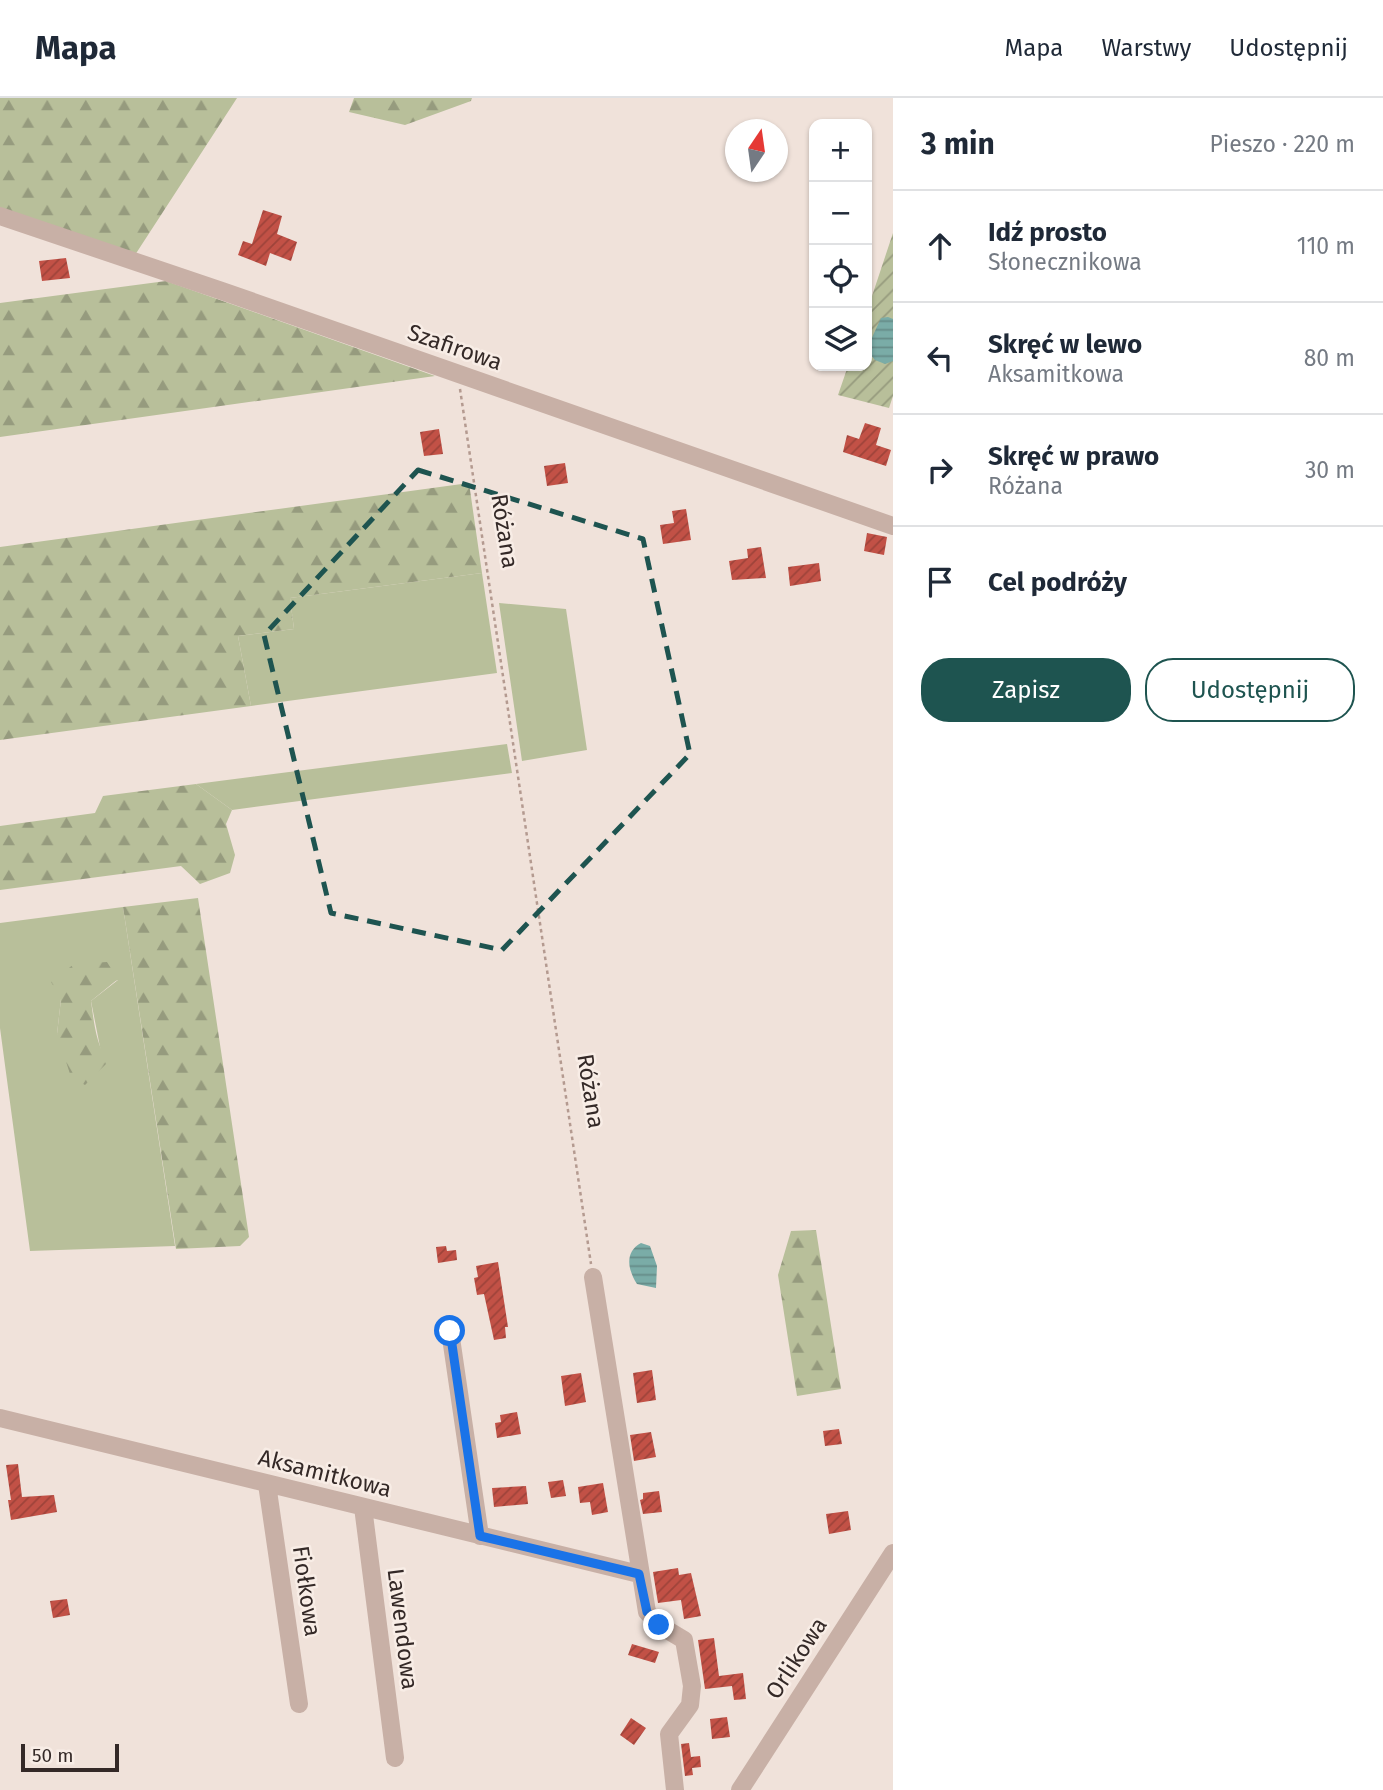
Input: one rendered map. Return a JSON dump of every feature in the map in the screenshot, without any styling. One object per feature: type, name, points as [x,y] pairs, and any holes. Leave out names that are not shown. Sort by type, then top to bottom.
[{"type":"street","name":"Szafirowa","points":[[0,216],[893,526]]},
{"type":"street","points":[[593,1277],[647,1612],[659,1625],[684,1640],[692,1686],[690,1705],[669,1734],[675,1790]]},
{"type":"street","points":[[450,1331],[480,1536]]},
{"type":"street","name":"Aksamitkowa","points":[[0,1418],[639,1574]]},
{"type":"street","name":"Fiołkowa","points":[[267,1484],[299,1704]]},
{"type":"street","name":"Lawendowa","points":[[363,1507],[395,1758]]},
{"type":"street","name":"Orlikowa","points":[[740,1790],[893,1553]]},
{"type":"path","name":"Różana","points":[[461,375],[459,391],[462,414],[593,1277]]},
{"type":"highlighted area","points":[[418,470],[643,539],[690,754],[502,950],[331,913],[264,635]]},
{"type":"green space","points":[[0,98],[237,98],[135,255],[0,208]]},
{"type":"green space","points":[[354,98],[472,98],[471,101],[405,125],[349,112]]},
{"type":"green space","points":[[893,233],[893,396],[889,408],[838,395],[846,371],[872,371],[872,296]]},
{"type":"green space","points":[[166,281],[435,376],[0,437],[0,303]]},
{"type":"green space","points":[[469,483],[482,573],[290,598],[294,629],[238,636],[251,706],[0,740],[0,547]]},
{"type":"green space","points":[[482,573],[497,673],[251,706],[238,636],[294,629],[290,598]]},
{"type":"green space","points":[[499,603],[566,609],[587,750],[522,761]]},
{"type":"green space","points":[[507,744],[512,773],[232,810],[196,784]]},
{"type":"green space","points":[[196,784],[232,810],[226,824],[235,855],[230,873],[200,884],[181,866],[0,890],[0,826],[95,813],[103,796]]},
{"type":"green space","points":[[198,898],[249,1237],[240,1246],[176,1249],[123,907]]},
{"type":"green space","points":[[123,907],[175,1246],[30,1251],[0,1028],[0,923]],"holes":[[[118,980],[91,1001],[101,1052],[57,1034],[61,999]]]},
{"type":"green space","points":[[107,962],[118,979],[91,1001],[98,1041],[108,1062],[85,1085],[71,1077],[57,1034],[61,999],[51,982],[74,964]]},
{"type":"green space","points":[[816,1230],[841,1389],[797,1396],[778,1275],[791,1231]]},
{"type":"water","points":[[881,318],[893,319],[893,361],[885,364],[872,356],[872,338]]},
{"type":"water","points":[[641,1243],[650,1246],[657,1266],[656,1288],[637,1284],[631,1273],[630,1256]]},
{"type":"building","points":[[263,210],[282,216],[277,234],[297,242],[291,261],[270,253],[266,266],[238,255],[243,241],[252,244]]},
{"type":"building","points":[[66,258],[70,278],[42,281],[39,261]]},
{"type":"building","points":[[865,423],[881,428],[876,445],[891,450],[886,466],[843,452],[847,435],[859,439]]},
{"type":"building","points":[[439,429],[443,454],[424,456],[420,432]]},
{"type":"building","points":[[565,463],[568,483],[547,486],[544,466]]},
{"type":"building","points":[[686,509],[691,540],[663,544],[660,525],[674,523],[672,511]]},
{"type":"building","points":[[867,533],[887,537],[884,555],[864,551]]},
{"type":"building","points":[[761,547],[766,578],[732,580],[729,561],[748,558],[747,549]]},
{"type":"building","points":[[819,563],[821,581],[790,586],[788,567]]},
{"type":"building","points":[[446,1246],[447,1251],[456,1250],[457,1260],[438,1263],[436,1247]]},
{"type":"building","points":[[498,1262],[508,1327],[505,1327],[506,1338],[494,1340],[484,1294],[477,1295],[474,1278],[478,1277],[476,1266]]},
{"type":"building","points":[[652,1370],[656,1400],[637,1403],[633,1373]]},
{"type":"building","points":[[581,1373],[586,1402],[565,1406],[561,1376]]},
{"type":"building","points":[[517,1412],[521,1434],[497,1438],[495,1423],[501,1422],[500,1415]]},
{"type":"building","points":[[839,1429],[842,1444],[825,1446],[823,1431]]},
{"type":"building","points":[[651,1432],[656,1457],[634,1461],[630,1435]]},
{"type":"building","points":[[18,1464],[22,1497],[54,1495],[57,1512],[11,1520],[6,1465]]},
{"type":"building","points":[[563,1480],[566,1496],[551,1498],[548,1482]]},
{"type":"building","points":[[603,1483],[608,1512],[592,1515],[590,1502],[580,1503],[578,1487]]},
{"type":"building","points":[[526,1486],[528,1504],[494,1507],[492,1488]]},
{"type":"building","points":[[659,1491],[662,1512],[643,1514],[640,1500],[643,1499],[643,1493]]},
{"type":"building","points":[[848,1511],[851,1530],[829,1534],[826,1514]]},
{"type":"building","points":[[678,1568],[679,1575],[691,1573],[701,1616],[684,1619],[681,1600],[658,1603],[653,1572]]},
{"type":"building","points":[[67,1599],[70,1615],[53,1618],[50,1601]]},
{"type":"building","points":[[714,1638],[719,1676],[743,1673],[746,1699],[734,1700],[732,1686],[705,1689],[698,1640]]},
{"type":"building","points":[[632,1644],[659,1652],[655,1663],[628,1655]]},
{"type":"building","points":[[727,1717],[730,1737],[712,1739],[710,1719]]},
{"type":"building","points":[[631,1718],[646,1728],[634,1745],[620,1735]]},
{"type":"building","points":[[689,1743],[691,1757],[700,1756],[701,1767],[692,1768],[693,1775],[685,1776],[681,1744]]},
{"type":"route","points":[[450,1331],[480,1536],[639,1574],[647,1612],[659,1625]]}]
